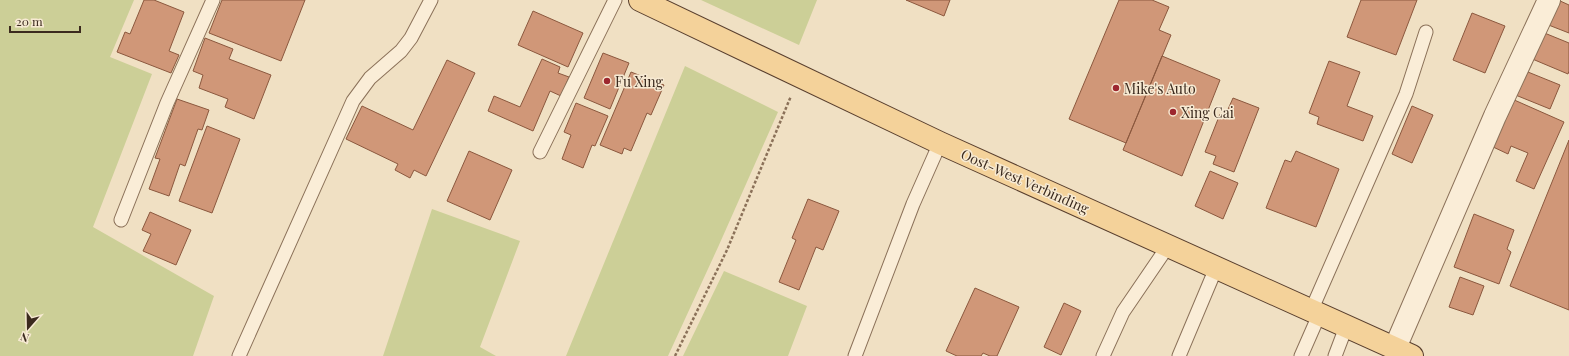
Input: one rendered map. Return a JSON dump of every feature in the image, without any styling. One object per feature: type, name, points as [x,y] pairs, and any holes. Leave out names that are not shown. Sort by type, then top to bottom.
[{"type":"main road","name":"Oost-West Verbinding","points":[[640,0],[940,143],[1404,352]]},
{"type":"street","points":[[1404,352],[1494,116],[1549,0]]},
{"type":"lane","points":[[121,220],[167,103],[213,0]]},
{"type":"lane","points":[[239,356],[353,101],[370,78],[401,50],[411,38],[431,0]]},
{"type":"lane","points":[[540,152],[615,0]]},
{"type":"lane","points":[[1302,356],[1315,313],[1406,94],[1426,32]]},
{"type":"lane","points":[[855,356],[913,204],[940,143]]},
{"type":"lane","points":[[1104,356],[1124,312],[1168,246]]},
{"type":"lane","points":[[1179,356],[1216,268]]},
{"type":"lane","points":[[1335,356],[1346,327]]},
{"type":"path","points":[[676,356],[727,250],[799,76]]},
{"type":"green space","points":[[0,0],[134,0],[110,57],[152,74],[93,227],[214,296],[193,356],[0,356]]},
{"type":"green space","points":[[701,0],[817,0],[799,45]]},
{"type":"green space","points":[[685,66],[778,112],[668,356],[566,356]]},
{"type":"green space","points":[[432,209],[520,241],[480,347],[496,356],[383,356]]},
{"type":"green space","points":[[724,271],[807,306],[788,356],[683,356]]},
{"type":"building","points":[[144,0],[154,0],[184,12],[169,51],[179,55],[171,73],[117,52],[125,32],[130,34]]},
{"type":"building","points":[[222,0],[305,0],[281,61],[209,33]]},
{"type":"building","points":[[906,0],[950,0],[944,16]]},
{"type":"building","name":"Mike's Auto","points":[[1119,0],[1152,0],[1169,7],[1159,30],[1171,35],[1126,143],[1069,119]]},
{"type":"building","points":[[1361,0],[1417,0],[1396,55],[1347,37]]},
{"type":"building","points":[[1558,0],[1569,5],[1569,33],[1546,24]]},
{"type":"building","points":[[533,11],[583,33],[568,67],[518,45]]},
{"type":"building","points":[[1472,13],[1505,26],[1485,73],[1453,60]]},
{"type":"building","points":[[1542,32],[1569,43],[1568,74],[1530,58]]},
{"type":"building","points":[[205,38],[233,49],[229,59],[271,75],[254,119],[225,107],[228,99],[199,88],[203,75],[193,71]]},
{"type":"building","name":"Fu Xing","points":[[603,53],[629,63],[610,109],[584,98]]},
{"type":"building","name":"Xing Cai","points":[[1162,56],[1220,80],[1182,176],[1123,150]]},
{"type":"building","points":[[542,59],[560,67],[558,73],[569,77],[561,96],[550,91],[533,131],[488,111],[494,96],[520,107]]},
{"type":"building","points":[[447,60],[475,73],[426,176],[414,170],[410,178],[395,170],[398,164],[346,139],[362,106],[413,130]]},
{"type":"building","points":[[1329,61],[1360,72],[1347,106],[1373,116],[1363,141],[1317,124],[1319,117],[1309,113]]},
{"type":"building","points":[[1523,70],[1560,85],[1550,109],[1513,94]]},
{"type":"building","points":[[631,72],[664,85],[651,115],[647,113],[631,151],[624,148],[622,154],[600,145]]},
{"type":"building","points":[[1233,98],[1259,108],[1234,172],[1213,164],[1216,156],[1205,152],[1220,114],[1225,116]]},
{"type":"building","points":[[177,99],[209,110],[202,130],[198,129],[185,166],[180,164],[169,196],[149,189],[160,159],[155,158]]},
{"type":"building","points":[[1512,99],[1564,122],[1534,189],[1516,181],[1528,153],[1511,146],[1508,154],[1491,146]]},
{"type":"building","points":[[576,103],[608,116],[595,146],[592,145],[583,168],[562,159],[571,135],[564,132]]},
{"type":"building","points":[[1412,106],[1433,115],[1412,163],[1392,154]]},
{"type":"building","points":[[207,126],[240,139],[212,213],[179,201]]},
{"type":"building","points":[[1569,140],[1569,310],[1510,286]]},
{"type":"building","points":[[469,151],[512,170],[490,220],[447,201]]},
{"type":"building","points":[[1296,151],[1339,169],[1316,227],[1266,208],[1285,160],[1291,162]]},
{"type":"building","points":[[1210,171],[1238,183],[1223,219],[1195,206]]},
{"type":"building","points":[[808,199],[839,211],[823,250],[816,247],[799,290],[779,282],[796,240],[792,238]]},
{"type":"building","points":[[150,212],[191,230],[176,265],[143,251],[151,234],[142,230]]},
{"type":"building","points":[[1474,214],[1514,230],[1507,249],[1511,252],[1499,284],[1454,267]]},
{"type":"building","points":[[1460,277],[1484,286],[1473,315],[1449,307]]},
{"type":"building","points":[[975,288],[1019,307],[997,356],[990,356],[983,353],[981,356],[957,356],[946,351]]},
{"type":"building","points":[[1064,303],[1081,311],[1061,355],[1044,347]]},
{"type":"place","name":"Fu Xing","points":[[607,81]]},
{"type":"place","name":"Mike's Auto","points":[[1116,88]]},
{"type":"place","name":"Xing Cai","points":[[1173,112]]}]
